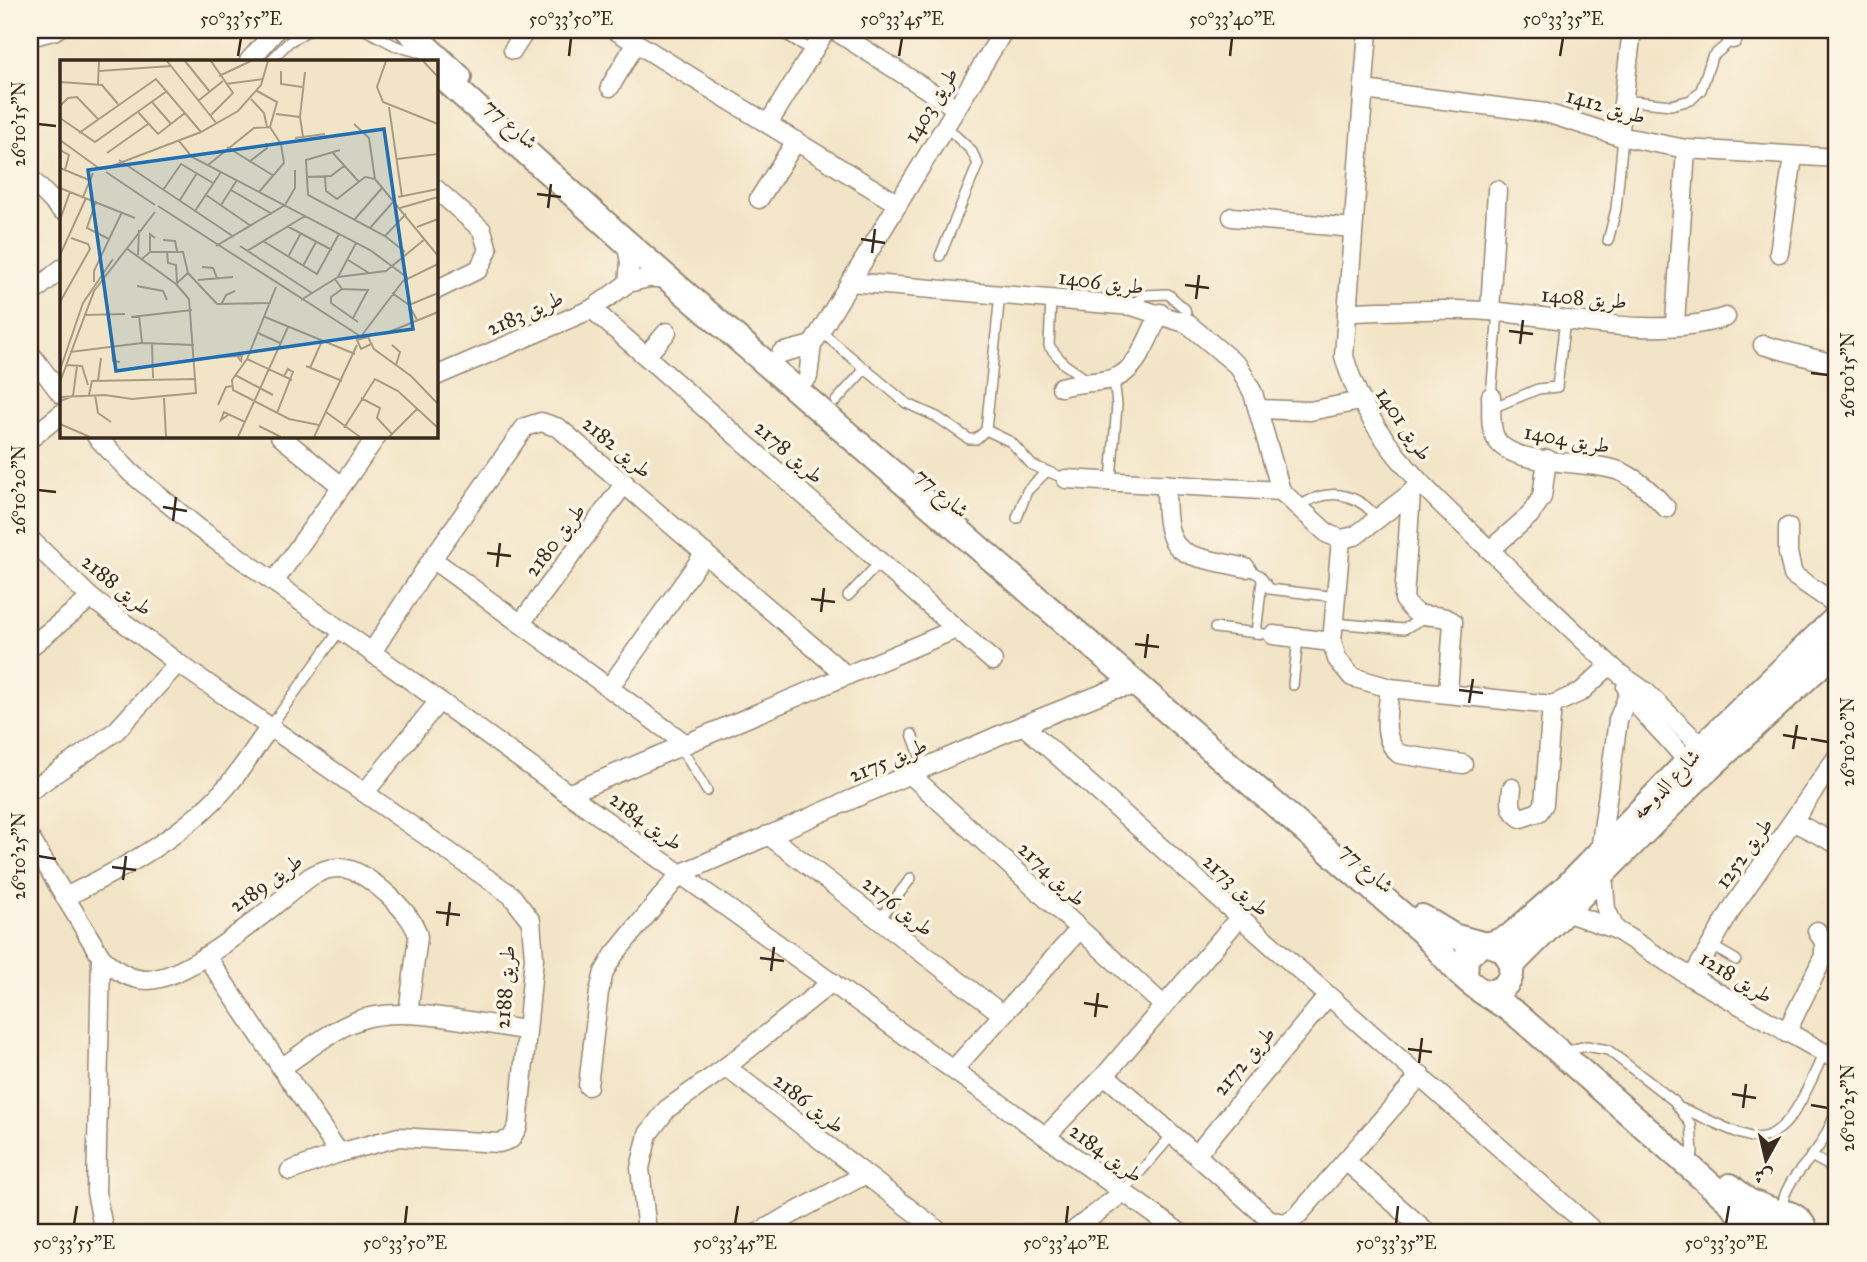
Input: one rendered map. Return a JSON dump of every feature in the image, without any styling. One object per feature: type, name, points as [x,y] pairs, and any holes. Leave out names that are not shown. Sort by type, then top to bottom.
[{"type":"street","points":[[30,37],[55,30]]},
{"type":"street","points":[[250,60],[262,30]]},
{"type":"street","points":[[250,60],[276,30]]},
{"type":"street","points":[[513,50],[526,30]]},
{"type":"street","points":[[615,30],[898,204]]},
{"type":"street","points":[[768,124],[826,30]]},
{"type":"street","points":[[834,30],[956,108]]},
{"type":"street","name":"طريق 1403","points":[[808,377],[816,338],[1004,30]]},
{"type":"street","name":"طريق 1401","points":[[1368,30],[1344,356],[1360,401],[1415,489],[1490,550],[1615,670],[1646,692],[1693,764]]},
{"type":"street","points":[[1621,137],[1632,30]]},
{"type":"street","name":"شارع 77","points":[[411,39],[435,60]]},
{"type":"street","points":[[610,87],[636,43]]},
{"type":"street","name":"شارع 77","points":[[438,62],[781,353],[1427,921],[1453,936],[1486,944]]},
{"type":"street","name":"شارع 77","points":[[438,73],[1116,678],[1140,686],[1433,942],[1473,984],[1515,1013],[1711,1185],[1755,1232]]},
{"type":"street","name":"طريق 1412","points":[[1364,90],[1546,113],[1621,137],[1686,149],[1837,158]]},
{"type":"street","points":[[759,199],[796,141]]},
{"type":"street","points":[[1675,324],[1686,149]]},
{"type":"street","points":[[1779,253],[1793,157]]},
{"type":"street","points":[[30,178],[60,209]]},
{"type":"street","points":[[1494,312],[1497,190]]},
{"type":"street","points":[[438,191],[482,230],[488,250],[479,269],[438,289]]},
{"type":"street","points":[[1232,217],[1353,228]]},
{"type":"street","points":[[626,242],[630,262],[628,283]]},
{"type":"street","points":[[30,295],[60,271]]},
{"type":"street","name":"طريق 2183","points":[[438,375],[592,309],[628,283],[649,278],[669,278]]},
{"type":"street","name":"طريق 1406","points":[[850,282],[1132,306],[1188,324],[1239,366],[1259,410],[1281,491],[1328,534],[1341,539]]},
{"type":"street","name":"طريق 2178","points":[[592,309],[993,661]]},
{"type":"street","name":"طريق 1408","points":[[1347,312],[1494,312],[1649,326],[1703,325],[1726,317]]},
{"type":"street","points":[[1061,387],[1114,378],[1133,364],[1160,313]]},
{"type":"street","points":[[646,356],[667,332]]},
{"type":"street","points":[[781,353],[816,338]]},
{"type":"street","points":[[1763,345],[1837,365]]},
{"type":"street","points":[[30,353],[60,393]]},
{"type":"street","points":[[1259,410],[1310,411],[1360,401]]},
{"type":"street","name":"طريق 1404","points":[[1491,402],[1493,432],[1501,445],[1514,453],[1606,467],[1623,473],[1640,482],[1666,508]]},
{"type":"street","points":[[30,439],[60,415]]},
{"type":"street","name":"طريق 2182","points":[[372,652],[432,559],[525,427],[541,422],[559,428],[847,676]]},
{"type":"street","name":"طريق 2184","points":[[98,438],[131,473],[197,527],[1179,1232]]},
{"type":"street","points":[[282,438],[340,485]]},
{"type":"street","points":[[274,582],[375,438]]},
{"type":"street","points":[[1490,550],[1530,515],[1542,498],[1547,459]]},
{"type":"street","points":[[1066,479],[1281,491]]},
{"type":"street","name":"طريق 2180","points":[[521,623],[625,483]]},
{"type":"street","points":[[1166,484],[1167,532],[1180,549],[1189,555],[1246,568]]},
{"type":"street","points":[[1415,489],[1354,536],[1341,539],[1332,642],[1337,659],[1353,677],[1390,688],[1552,705],[1581,692],[1615,670]]},
{"type":"street","points":[[1415,489],[1404,599],[1415,612],[1425,617],[1448,617],[1453,622],[1448,693]]},
{"type":"street","points":[[1788,527],[1788,553],[1793,575],[1837,606]]},
{"type":"street","name":"طريق 2188","points":[[30,539],[91,597],[178,663],[511,895],[531,921],[534,958],[525,1030],[518,1126],[511,1139],[499,1143],[398,1138],[339,1153]]},
{"type":"street","points":[[609,688],[705,553]]},
{"type":"street","points":[[432,559],[683,745]]},
{"type":"street","points":[[30,647],[91,597]]},
{"type":"street","name":"شارع الدوحه","points":[[1512,970],[1564,912],[1602,863],[1693,764],[1837,617]]},
{"type":"street","points":[[568,793],[957,629]]},
{"type":"street","points":[[1265,634],[1332,642]]},
{"type":"street","name":"شارع الدوحه","points":[[1693,764],[1837,650]]},
{"type":"street","points":[[30,791],[117,731],[178,663]]},
{"type":"street","name":"طريق 1401","points":[[1615,670],[1629,693],[1693,764]]},
{"type":"street","name":"طريق 2175","points":[[680,874],[1023,725],[1116,678]]},
{"type":"street","points":[[1390,688],[1387,734],[1393,749],[1399,754],[1463,764]]},
{"type":"street","points":[[1615,929],[1606,909],[1602,863],[1618,720],[1629,693]]},
{"type":"street","points":[[366,792],[439,701]]},
{"type":"street","points":[[1512,788],[1510,808],[1514,814],[1521,818],[1539,812],[1544,804],[1552,705]]},
{"type":"street","name":"طريق 2173","points":[[1023,725],[1595,1232]]},
{"type":"street","points":[[65,897],[140,856],[196,816],[229,784],[270,727]]},
{"type":"street","name":"طريق 1252","points":[[1692,978],[1710,945],[1837,757]]},
{"type":"street","name":"طريق 2174","points":[[918,772],[1079,930],[1163,1005]]},
{"type":"street","points":[[1794,822],[1837,844]]},
{"type":"street","name":"طريق 2176","points":[[768,835],[1002,1014]]},
{"type":"street","name":"طريق 2189","points":[[30,838],[101,957],[115,970],[146,980],[161,978],[206,956],[310,877],[331,869],[352,869],[409,915],[416,925],[418,937],[408,1014]]},
{"type":"street","name":"شارع الدوحه","points":[[1486,944],[1509,937],[1565,888],[1602,863]]},
{"type":"street","points":[[589,1086],[599,992],[604,972],[614,955],[680,874]]},
{"type":"street","name":"طريق 1218","points":[[1564,912],[1615,929],[1692,978],[1831,1057]]},
{"type":"street","points":[[1046,1136],[1105,1075],[1239,918]]},
{"type":"street","points":[[953,1070],[1079,930]]},
{"type":"street","points":[[1786,1033],[1824,956],[1824,942],[1817,930]]},
{"type":"street","points":[[1512,970],[1503,987],[1473,984],[1466,957],[1486,944],[1505,951],[1526,1004],[1574,1049],[1739,1195],[1757,1206],[1800,1220],[1806,1232]]},
{"type":"street","points":[[206,956],[339,1153],[290,1171]]},
{"type":"street","points":[[101,957],[96,1192],[104,1232]]},
{"type":"street","points":[[648,1232],[640,1168],[648,1134],[667,1109],[726,1067],[832,982]]},
{"type":"street","name":"طريق 2172","points":[[1196,1154],[1327,997]]},
{"type":"street","points":[[281,1068],[359,1020],[408,1014],[525,1030]]},
{"type":"street","name":"طريق 2186","points":[[726,1067],[940,1232]]},
{"type":"street","points":[[1105,1075],[1271,1221],[1286,1223],[1298,1215],[1421,1075]]},
{"type":"street","points":[[1346,1161],[1427,1232]]},
{"type":"street","points":[[759,1232],[864,1175]]},
{"type":"street","points":[[1072,1232],[1122,1193]]},
{"type":"street","points":[[1755,1232],[1762,1221],[1780,1212]]},
{"type":"lane","points":[[272,60],[289,42],[309,30]]},
{"type":"lane","points":[[365,30],[396,46],[411,39]]},
{"type":"lane","points":[[784,31],[813,51]]},
{"type":"lane","points":[[1623,100],[1671,105],[1691,100],[1701,90],[1712,57],[1734,34]]},
{"type":"lane","points":[[940,256],[978,164],[971,150],[945,126]]},
{"type":"lane","points":[[1608,241],[1617,204],[1621,137]]},
{"type":"lane","points":[[1132,306],[1144,295],[1160,292],[1168,294],[1185,309],[1188,324]]},
{"type":"lane","points":[[816,338],[865,369],[906,403],[944,422],[969,439],[976,439],[986,430],[1000,294]]},
{"type":"lane","points":[[1051,298],[1049,346],[1058,359],[1089,381]]},
{"type":"lane","points":[[1494,312],[1491,402],[1558,385],[1566,319]]},
{"type":"lane","points":[[836,401],[865,369]]},
{"type":"lane","points":[[1111,480],[1117,405],[1114,378]]},
{"type":"lane","points":[[986,430],[1007,439],[1027,461],[1066,479]]},
{"type":"lane","points":[[1017,518],[1027,491],[1046,472]]},
{"type":"lane","points":[[1298,508],[1317,496],[1340,494],[1361,502],[1377,518]]},
{"type":"lane","points":[[848,596],[880,562]]},
{"type":"lane","points":[[1246,568],[1270,589],[1336,597]]},
{"type":"lane","points":[[1215,628],[1265,634],[1262,581]]},
{"type":"lane","points":[[1334,623],[1404,629],[1425,617]]},
{"type":"lane","points":[[270,727],[340,630]]},
{"type":"lane","points":[[1293,685],[1298,638]]},
{"type":"lane","points":[[912,734],[918,772]]},
{"type":"lane","points":[[683,745],[707,791]]},
{"type":"lane","points":[[879,920],[911,878]]},
{"type":"lane","points":[[1710,945],[1736,960]]},
{"type":"lane","points":[[1574,1049],[1586,1046],[1608,1050],[1680,1108],[1743,1134],[1769,1138],[1779,1132],[1831,1057]]},
{"type":"lane","points":[[1680,1108],[1694,1134],[1693,1154]]},
{"type":"lane","points":[[1780,1212],[1796,1174],[1811,1156],[1834,1117]]},
{"type":"lane","points":[[1122,1193],[1173,1134]]},
{"type":"lane","points":[[1811,1156],[1837,1170]]}]
